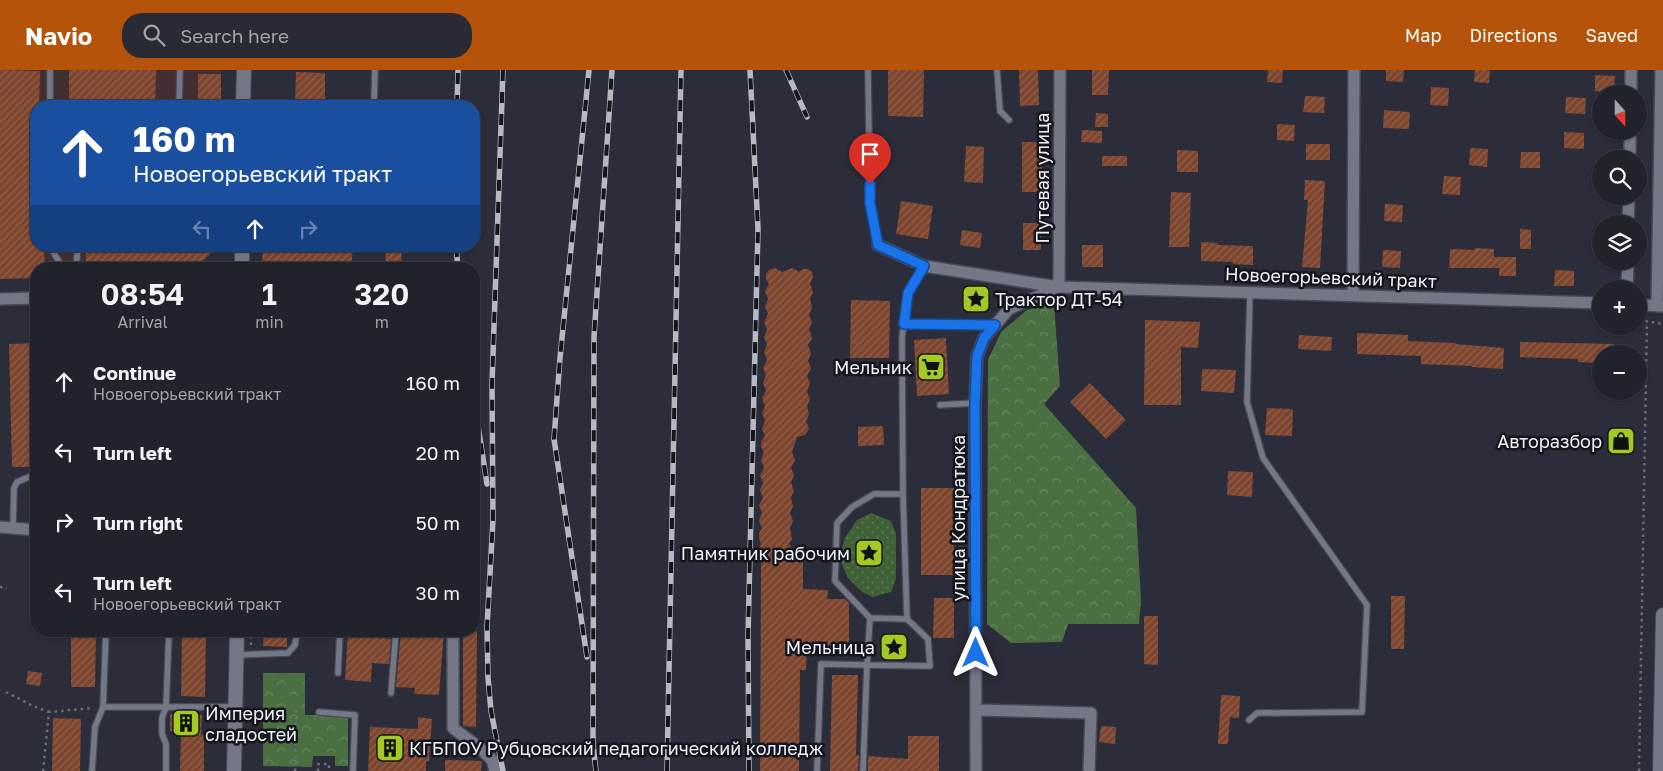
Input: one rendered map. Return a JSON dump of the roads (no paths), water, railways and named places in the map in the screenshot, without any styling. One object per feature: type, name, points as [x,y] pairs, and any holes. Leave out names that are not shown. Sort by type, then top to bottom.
[{"type":"main road","points":[[243,100],[244,70]]},
{"type":"main road","points":[[1660,771],[1663,615]]},
{"type":"main road","points":[[234,771],[237,637]]},
{"type":"street","name":"Путевая улица","points":[[1059,287],[1060,70]]},
{"type":"street","points":[[1352,296],[1354,70]]},
{"type":"street","points":[[1631,70],[1631,85]]},
{"type":"street","points":[[1647,305],[1660,306],[1661,70]]},
{"type":"street","name":"Новоегорьевский тракт","points":[[878,245],[924,266],[1059,287],[1592,303]]},
{"type":"street","name":"Новоегорьевский тракт","points":[[977,356],[984,338],[1009,309],[1059,287]]},
{"type":"street","points":[[0,300],[30,298]]},
{"type":"street","name":"улица Кондратюка","points":[[976,771],[975,403],[977,356]]},
{"type":"street","points":[[0,527],[30,529]]},
{"type":"street","points":[[453,637],[453,728],[492,760],[495,771]]},
{"type":"street","points":[[976,710],[1091,713],[1089,771]]},
{"type":"lane","points":[[50,70],[50,100]]},
{"type":"lane","points":[[179,100],[180,70]]},
{"type":"lane","points":[[374,100],[375,70]]},
{"type":"lane","points":[[868,70],[870,203],[878,245]]},
{"type":"lane","points":[[997,70],[1000,111],[1009,120]]},
{"type":"lane","points":[[817,771],[821,664],[930,666],[928,639],[907,618],[903,494],[902,337],[908,293],[924,266]]},
{"type":"lane","points":[[1250,292],[1247,402],[1263,458],[1367,604],[1362,712],[1258,713],[1250,720]]},
{"type":"lane","points":[[904,324],[995,325]]},
{"type":"lane","points":[[940,406],[975,403]]},
{"type":"lane","points":[[13,528],[14,488],[17,482],[30,477]]},
{"type":"lane","points":[[903,494],[874,494],[852,507],[837,523],[835,581],[870,618],[907,618]]},
{"type":"lane","points":[[863,771],[870,618]]},
{"type":"lane","points":[[92,771],[95,727],[103,706],[106,637]]},
{"type":"lane","points":[[166,771],[166,744],[162,734],[162,718],[166,707],[169,637]]},
{"type":"lane","points":[[236,655],[288,653],[294,645],[296,637]]},
{"type":"lane","points":[[338,673],[340,637]]},
{"type":"lane","points":[[391,693],[396,637]]},
{"type":"lane","points":[[103,706],[234,707]]},
{"type":"lane","points":[[319,712],[355,715],[353,771]]},
{"type":"railway","points":[[457,100],[458,70]]},
{"type":"railway","points":[[503,70],[492,384],[493,520],[487,627],[491,711],[503,771]]},
{"type":"railway","points":[[587,657],[554,439],[560,358],[589,70]]},
{"type":"railway","points":[[596,771],[593,744],[594,337],[612,70]]},
{"type":"railway","points":[[667,771],[681,70]]},
{"type":"railway","points":[[749,771],[748,636],[758,229],[750,70]]},
{"type":"railway","points":[[786,70],[807,117]]},
{"type":"railway","points":[[457,252],[457,262]]},
{"type":"railway","points":[[480,439],[487,484]]},
{"type":"place","name":"Трактор ДТ-54","points":[[976,299]]},
{"type":"place","name":"Мельник","points":[[931,367]]},
{"type":"place","name":"Авторазбор","points":[[1621,441]]},
{"type":"place","name":"Памятник рабочим","points":[[869,553]]},
{"type":"place","name":"Мельница","points":[[894,647]]},
{"type":"place","name":"Империя сладостей","points":[[186,723]]},
{"type":"place","name":"КГБПОУ Рубцовский педагогический колледж","points":[[390,748]]}]
